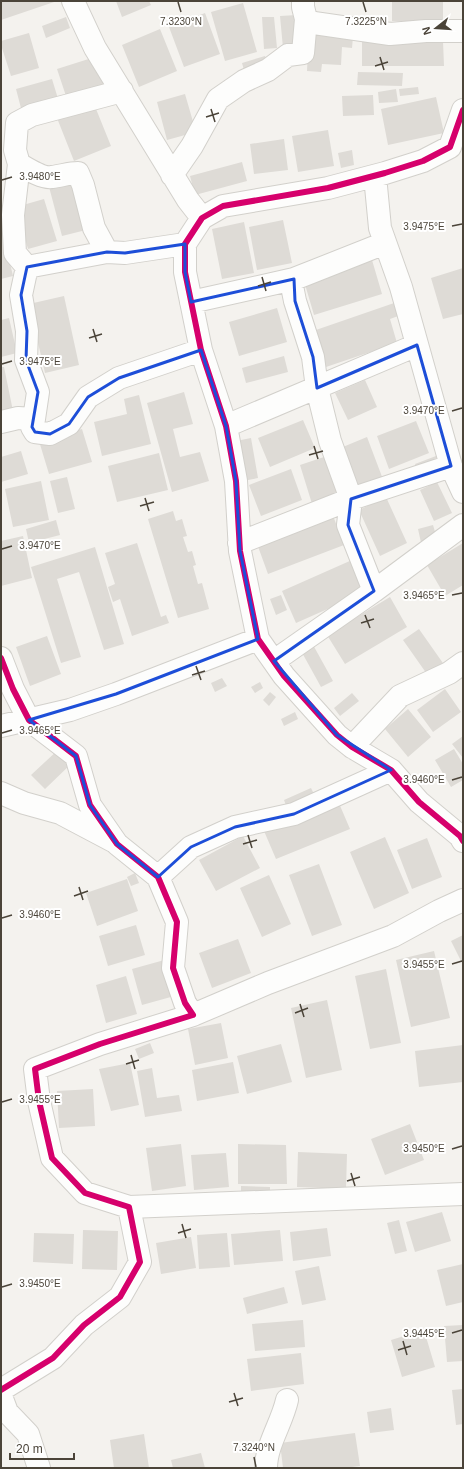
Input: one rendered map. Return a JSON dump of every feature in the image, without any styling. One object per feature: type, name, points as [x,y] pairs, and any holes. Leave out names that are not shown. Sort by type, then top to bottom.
[{"type":"street","points":[[73,1],[95,48],[172,175],[202,218]]},
{"type":"street","points":[[172,175],[192,146],[218,99],[244,81],[268,70],[288,54],[303,53],[305,10]]},
{"type":"street","points":[[305,10],[314,23],[390,34],[426,31],[463,31]]},
{"type":"street","points":[[27,267],[15,253],[13,215],[19,164],[9,134],[18,123],[32,115],[122,91]]},
{"type":"street","points":[[463,110],[450,148],[423,161],[375,176],[328,188],[223,206],[202,218],[185,244],[185,272],[201,350],[226,426],[236,481],[239,543],[258,639],[284,676],[337,735],[352,747],[391,770],[419,802],[460,836],[463,841]]},
{"type":"street","points":[[19,164],[31,171],[50,178],[68,173],[78,173],[94,228],[107,252]]},
{"type":"street","points":[[375,176],[380,228],[401,287],[451,466],[463,492]]},
{"type":"street","points":[[191,302],[294,278],[385,243]]},
{"type":"street","points":[[27,267],[107,252],[125,253],[185,244]]},
{"type":"street","points":[[27,267],[21,295],[27,331],[26,360],[38,392],[32,427],[35,432],[50,434],[69,424],[88,397],[118,378],[201,350]]},
{"type":"street","points":[[294,278],[292,286],[295,301],[313,357],[317,388],[330,441],[351,500],[348,525],[374,591]]},
{"type":"street","points":[[226,426],[417,346]]},
{"type":"street","points":[[1,422],[18,418],[34,419]]},
{"type":"street","points":[[239,543],[351,500],[451,466]]},
{"type":"street","points":[[274,661],[374,591],[463,525]]},
{"type":"street","points":[[1,726],[70,710],[258,639]]},
{"type":"street","points":[[1,658],[13,688],[29,720],[76,756],[90,805],[117,844]]},
{"type":"street","points":[[352,747],[400,696],[449,673],[463,663]]},
{"type":"street","points":[[158,877],[191,847],[235,827],[294,814],[391,770]]},
{"type":"street","points":[[1,793],[24,803],[60,813],[117,844],[158,877],[177,922],[173,968],[185,1003],[192,1015]]},
{"type":"street","points":[[463,900],[393,936],[268,983],[192,1015],[100,1044],[35,1069],[39,1101],[52,1158],[85,1193],[129,1207],[463,1194]]},
{"type":"street","points":[[1,1390],[53,1358],[84,1325],[120,1297],[140,1262],[129,1207]]},
{"type":"street","points":[[1,1396],[7,1412],[28,1434],[39,1468]]},
{"type":"street","points":[[266,1468],[268,1454],[284,1414],[287,1400]]},
{"type":"highlighted area","points":[[185,244],[185,272],[191,302],[294,279],[295,301],[313,357],[317,388],[417,345],[451,466],[351,499],[348,525],[374,591],[274,661],[337,735],[391,770],[294,814],[235,827],[191,847],[158,877],[117,844],[90,805],[76,756],[29,720],[116,694],[258,639],[240,551],[236,481],[226,426],[201,350],[119,378],[88,397],[69,424],[50,434],[35,432],[32,427],[38,392],[26,360],[27,331],[21,295],[27,267],[107,252],[125,253]]},
{"type":"building","points":[[1,1],[57,1],[1,20]]},
{"type":"building","points":[[116,1],[149,1],[151,5],[122,17]]},
{"type":"building","points":[[392,1],[443,1],[443,21],[392,21]]},
{"type":"building","points":[[243,3],[257,52],[225,61],[211,12]]},
{"type":"building","points":[[205,13],[220,54],[184,67],[169,27]]},
{"type":"building","points":[[297,15],[300,47],[283,48],[280,16]]},
{"type":"building","points":[[66,17],[70,28],[46,38],[42,26]]},
{"type":"building","points":[[262,17],[274,17],[277,48],[264,49]]},
{"type":"building","points":[[309,27],[353,37],[352,48],[342,47],[341,65],[322,64],[321,72],[307,71]]},
{"type":"building","points":[[160,29],[177,71],[139,87],[122,45]]},
{"type":"building","points":[[29,33],[39,68],[11,76],[1,41]]},
{"type":"building","points":[[362,41],[443,41],[444,66],[362,66]]},
{"type":"building","points":[[98,56],[108,89],[68,102],[57,69]]},
{"type":"building","points":[[265,56],[267,64],[244,70],[242,63]]},
{"type":"building","points":[[358,72],[403,73],[402,86],[357,85]]},
{"type":"building","points":[[52,79],[59,102],[22,112],[16,89]]},
{"type":"building","points":[[418,87],[419,94],[400,96],[399,89]]},
{"type":"building","points":[[396,89],[398,102],[379,103],[378,92]]},
{"type":"building","points":[[185,94],[196,132],[167,140],[157,102]]},
{"type":"building","points":[[373,95],[374,115],[343,116],[342,96]]},
{"type":"building","points":[[436,97],[444,133],[388,145],[381,109]]},
{"type":"building","points":[[94,104],[111,146],[74,161],[57,118]]},
{"type":"building","points":[[328,130],[334,166],[298,172],[292,136]]},
{"type":"building","points":[[284,139],[288,170],[254,174],[250,144]]},
{"type":"building","points":[[352,150],[354,165],[341,168],[338,153]]},
{"type":"building","points":[[242,162],[247,181],[195,195],[190,176]]},
{"type":"building","points":[[76,176],[90,229],[62,236],[48,183]]},
{"type":"building","points":[[44,199],[57,241],[28,249],[16,207]]},
{"type":"building","points":[[283,220],[292,263],[257,270],[249,227]]},
{"type":"building","points":[[244,222],[254,273],[222,279],[212,229]]},
{"type":"building","points":[[1,225],[13,276],[1,279]]},
{"type":"building","points":[[372,260],[382,294],[314,315],[304,281]]},
{"type":"building","points":[[463,268],[463,314],[443,319],[431,278]]},
{"type":"building","points":[[64,296],[79,365],[45,373],[29,304]]},
{"type":"building","points":[[397,302],[401,315],[390,319],[397,343],[326,367],[313,331]]},
{"type":"building","points":[[277,308],[287,342],[239,356],[229,322]]},
{"type":"building","points":[[9,318],[17,353],[1,357],[1,320]]},
{"type":"building","points":[[284,356],[288,372],[246,383],[242,368]]},
{"type":"building","points":[[1,367],[4,367],[13,411],[1,414]]},
{"type":"building","points":[[365,380],[377,407],[348,420],[335,393]]},
{"type":"building","points":[[184,392],[193,424],[173,429],[180,457],[200,452],[209,481],[172,492],[147,403]]},
{"type":"building","points":[[139,395],[151,444],[102,456],[94,422],[127,414],[124,399]]},
{"type":"building","points":[[303,420],[315,448],[270,467],[258,438]]},
{"type":"building","points":[[416,421],[429,453],[389,469],[377,436]]},
{"type":"building","points":[[82,429],[92,462],[49,474],[39,441]]},
{"type":"building","points":[[367,437],[384,482],[355,493],[338,449]]},
{"type":"building","points":[[251,438],[258,478],[243,481],[236,441]]},
{"type":"building","points":[[21,451],[28,474],[1,482],[1,457]]},
{"type":"building","points":[[159,453],[168,490],[117,502],[108,466]]},
{"type":"building","points":[[333,454],[347,496],[313,507],[300,465]]},
{"type":"building","points":[[436,456],[440,467],[419,475],[415,464]]},
{"type":"building","points":[[291,469],[302,500],[261,516],[249,485]]},
{"type":"building","points":[[67,477],[75,509],[58,513],[50,481]]},
{"type":"building","points":[[41,481],[49,520],[13,527],[5,489]]},
{"type":"building","points":[[437,482],[452,513],[434,521],[420,490]]},
{"type":"building","points":[[386,497],[407,543],[380,556],[359,510]]},
{"type":"building","points":[[173,511],[176,521],[182,519],[187,536],[183,537],[188,552],[192,551],[196,565],[193,566],[198,584],[202,583],[209,609],[178,618],[148,519]]},
{"type":"building","points":[[332,513],[344,545],[268,574],[256,541]]},
{"type":"building","points":[[56,520],[60,535],[29,543],[26,529]]},
{"type":"building","points":[[433,525],[438,542],[422,547],[418,529]]},
{"type":"building","points":[[23,536],[32,578],[1,586],[1,541]]},
{"type":"building","points":[[137,543],[161,617],[166,615],[169,623],[132,636],[120,599],[113,602],[108,587],[115,584],[105,553]]},
{"type":"building","points":[[463,543],[463,585],[445,596],[427,565]]},
{"type":"building","points":[[95,547],[124,644],[104,650],[79,572],[57,579],[81,657],[61,663],[31,567]]},
{"type":"building","points":[[352,560],[366,592],[296,623],[282,591]]},
{"type":"building","points":[[281,595],[287,610],[276,615],[270,599]]},
{"type":"building","points":[[390,597],[407,627],[345,664],[327,635]]},
{"type":"building","points":[[419,629],[445,666],[429,677],[403,640]]},
{"type":"building","points":[[47,636],[61,674],[30,686],[16,647]]},
{"type":"building","points":[[312,643],[333,681],[321,687],[300,649]]},
{"type":"building","points":[[222,678],[227,686],[215,692],[211,683]]},
{"type":"building","points":[[260,682],[263,688],[255,693],[251,687]]},
{"type":"building","points":[[445,689],[461,712],[433,732],[417,710]]},
{"type":"building","points":[[270,692],[276,697],[269,706],[263,700]]},
{"type":"building","points":[[352,693],[359,701],[340,716],[334,708]]},
{"type":"building","points":[[408,709],[431,737],[408,757],[385,729]]},
{"type":"building","points":[[295,712],[298,719],[284,726],[281,719]]},
{"type":"building","points":[[463,736],[463,758],[452,744]]},
{"type":"building","points":[[59,749],[72,763],[45,789],[31,775]]},
{"type":"building","points":[[454,749],[463,764],[463,780],[451,787],[435,760]]},
{"type":"building","points":[[311,788],[315,796],[287,808],[284,800]]},
{"type":"building","points":[[338,801],[350,829],[276,859],[264,831]]},
{"type":"building","points":[[243,836],[260,868],[216,891],[199,860]]},
{"type":"building","points":[[385,837],[409,893],[374,909],[350,852]]},
{"type":"building","points":[[427,838],[442,877],[412,889],[397,850]]},
{"type":"building","points":[[319,864],[342,925],[312,936],[289,875]]},
{"type":"building","points":[[135,873],[139,883],[131,886],[127,877]]},
{"type":"building","points":[[269,875],[291,924],[262,937],[240,888]]},
{"type":"building","points":[[127,879],[138,911],[97,926],[86,893]]},
{"type":"building","points":[[136,925],[145,955],[108,966],[99,936]]},
{"type":"building","points":[[463,935],[463,965],[451,941]]},
{"type":"building","points":[[238,939],[251,973],[212,988],[199,953]]},
{"type":"building","points":[[434,951],[450,1018],[411,1027],[396,960]]},
{"type":"building","points":[[168,959],[178,995],[142,1005],[132,969]]},
{"type":"building","points":[[386,969],[401,1043],[370,1049],[355,976]]},
{"type":"building","points":[[126,976],[137,1014],[106,1023],[96,985]]},
{"type":"building","points":[[327,1000],[342,1070],[306,1078],[291,1008]]},
{"type":"building","points":[[221,1023],[228,1058],[195,1065],[188,1029]]},
{"type":"building","points":[[150,1043],[154,1053],[139,1059],[135,1049]]},
{"type":"building","points":[[281,1044],[292,1082],[247,1094],[237,1056]]},
{"type":"building","points":[[463,1045],[463,1082],[419,1087],[415,1051]]},
{"type":"building","points":[[233,1062],[239,1093],[197,1101],[192,1070]]},
{"type":"building","points":[[130,1063],[139,1105],[111,1111],[99,1069]]},
{"type":"building","points":[[152,1068],[157,1098],[179,1095],[182,1111],[145,1117],[137,1071]]},
{"type":"building","points":[[93,1089],[95,1126],[59,1128],[57,1091]]},
{"type":"building","points":[[410,1124],[424,1160],[385,1175],[371,1139]]},
{"type":"building","points":[[181,1144],[186,1186],[152,1191],[146,1148]]},
{"type":"building","points":[[238,1144],[286,1145],[287,1184],[238,1184]]},
{"type":"building","points":[[298,1152],[347,1154],[346,1189],[297,1187]]},
{"type":"building","points":[[226,1153],[229,1187],[194,1190],[191,1155]]},
{"type":"building","points":[[241,1186],[270,1187],[270,1199],[241,1198]]},
{"type":"building","points":[[442,1212],[451,1241],[415,1252],[406,1222]]},
{"type":"building","points":[[399,1220],[407,1251],[395,1254],[387,1223]]},
{"type":"building","points":[[327,1228],[331,1256],[293,1261],[290,1232]]},
{"type":"building","points":[[83,1230],[118,1231],[117,1270],[82,1269]]},
{"type":"building","points":[[280,1230],[283,1261],[234,1265],[231,1234]]},
{"type":"building","points":[[34,1233],[74,1234],[73,1264],[33,1262]]},
{"type":"building","points":[[227,1233],[230,1267],[199,1269],[197,1235]]},
{"type":"building","points":[[191,1237],[196,1268],[161,1274],[156,1243]]},
{"type":"building","points":[[463,1264],[463,1302],[446,1306],[437,1270]]},
{"type":"building","points":[[319,1266],[326,1300],[302,1305],[295,1271]]},
{"type":"building","points":[[284,1287],[288,1303],[247,1314],[243,1298]]},
{"type":"building","points":[[303,1320],[305,1347],[255,1351],[252,1324]]},
{"type":"building","points":[[463,1325],[463,1361],[447,1362],[444,1326]]},
{"type":"building","points":[[424,1330],[435,1367],[402,1377],[391,1340]]},
{"type":"building","points":[[301,1353],[304,1384],[251,1391],[247,1359]]},
{"type":"building","points":[[463,1389],[463,1424],[456,1425],[452,1390]]},
{"type":"building","points":[[391,1408],[394,1430],[370,1433],[367,1412]]},
{"type":"building","points":[[355,1433],[360,1466],[344,1468],[283,1468],[280,1443]]},
{"type":"building","points":[[144,1434],[149,1468],[114,1468],[110,1440]]},
{"type":"building","points":[[201,1453],[205,1468],[173,1468],[171,1460]]},
{"type":"cycle path","points":[[463,110],[450,147],[423,161],[328,188],[223,206],[202,218],[185,244],[185,272],[201,350],[226,426],[236,481],[240,551],[258,639],[284,676],[337,735],[352,747],[391,770],[419,802],[460,836],[463,841]]},
{"type":"cycle path","points":[[1,658],[13,689],[29,720],[76,756],[90,805],[117,844],[158,877],[177,922],[173,968],[185,1003],[193,1015],[100,1044],[35,1069],[39,1101],[52,1158],[85,1193],[129,1207],[140,1262],[120,1297],[84,1325],[53,1358],[1,1390]]}]
